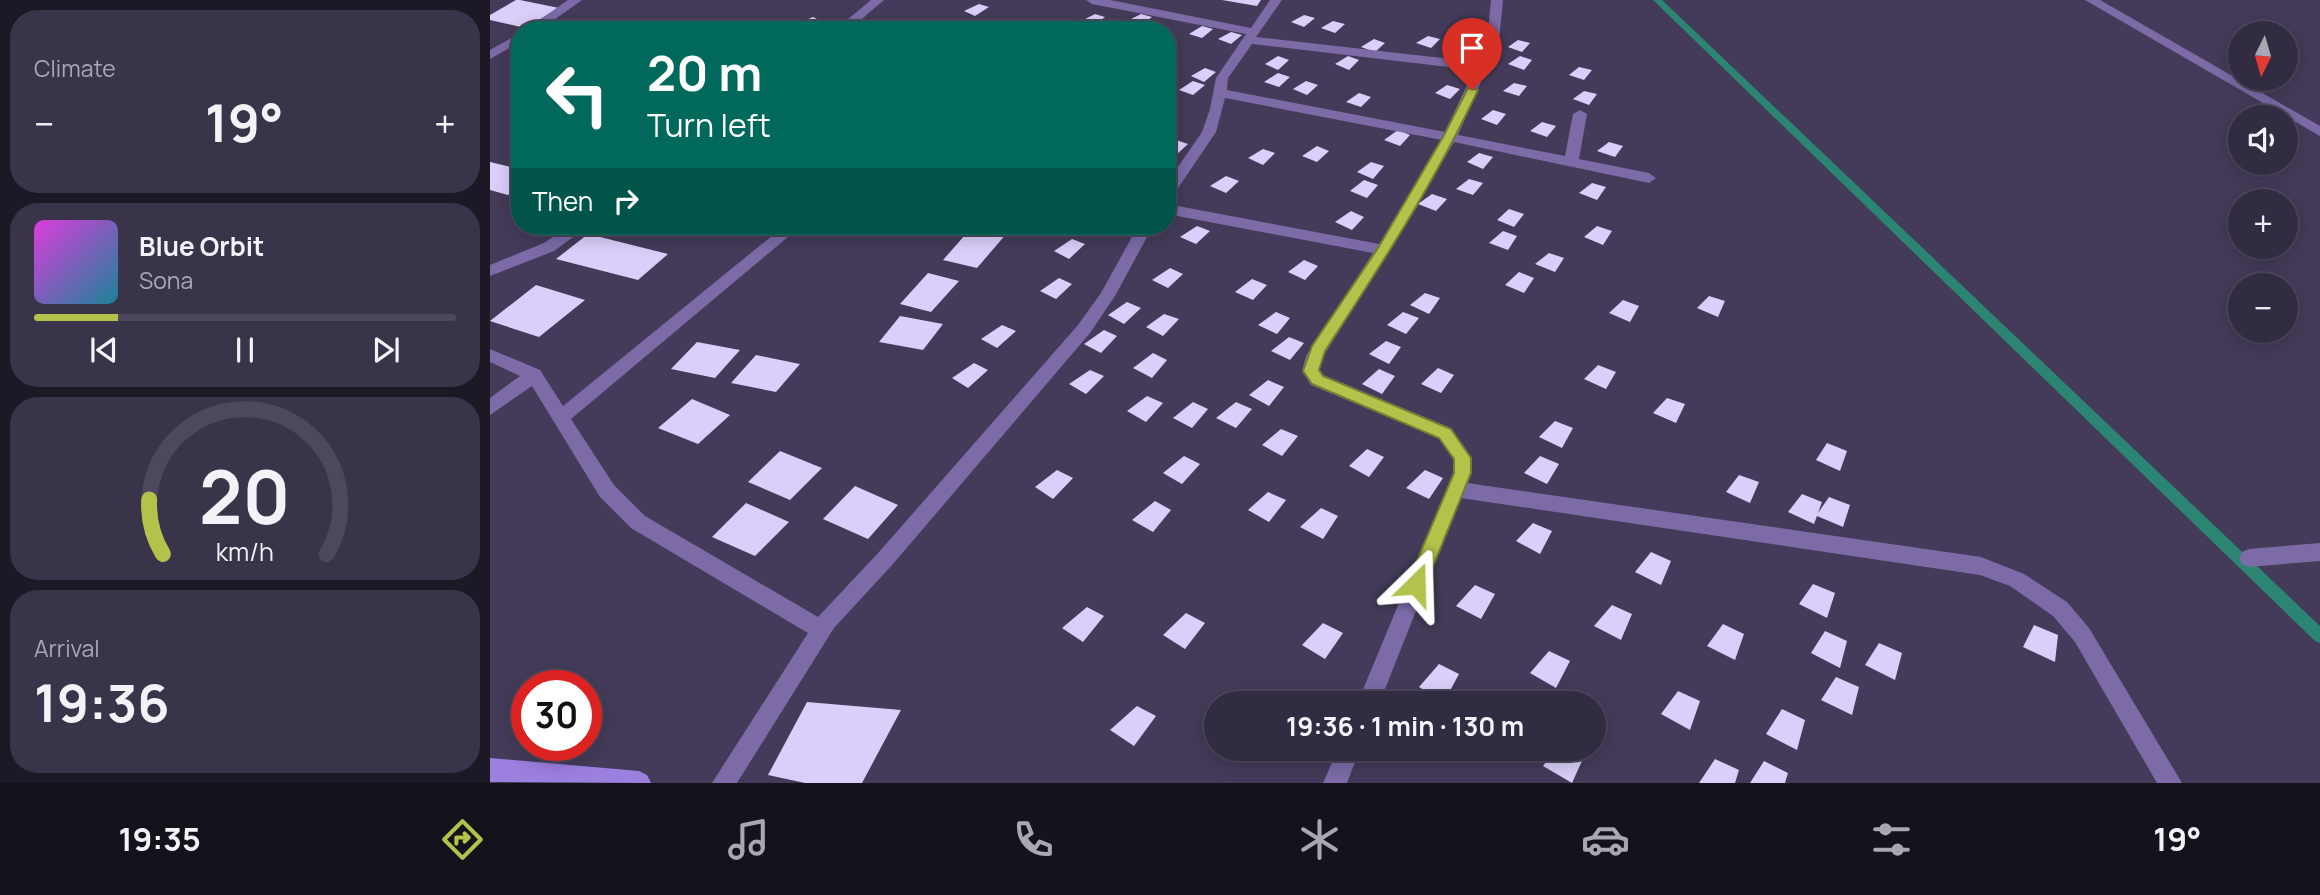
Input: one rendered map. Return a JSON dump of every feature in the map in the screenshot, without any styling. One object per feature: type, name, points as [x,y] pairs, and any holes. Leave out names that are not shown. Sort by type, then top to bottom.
[{"type":"street","points":[[544,21],[576,0]]},
{"type":"street","points":[[852,21],[878,0]]},
{"type":"street","points":[[1092,0],[1250,36],[1483,67]]},
{"type":"street","points":[[1176,181],[1209,132],[1222,78],[1276,0]]},
{"type":"street","points":[[1372,691],[1462,473],[1463,458],[1445,433],[1317,380],[1311,371],[1318,350],[1383,250],[1450,137],[1493,41],[1497,0]]},
{"type":"street","points":[[2091,0],[2320,132]]},
{"type":"street","points":[[490,55],[511,42]]},
{"type":"street","points":[[1220,93],[1649,178]]},
{"type":"street","points":[[1571,162],[1580,114]]},
{"type":"street","points":[[1176,211],[1383,250]]},
{"type":"street","points":[[490,271],[549,247],[567,235]]},
{"type":"street","points":[[561,417],[782,235]]},
{"type":"street","points":[[724,783],[822,630],[1084,329],[1107,296],[1140,235]]},
{"type":"street","points":[[490,355],[534,375],[607,491],[638,522],[822,630]]},
{"type":"street","points":[[490,408],[534,375]]},
{"type":"street","points":[[1455,489],[1981,566],[2017,580],[2042,594],[2060,609],[2082,635],[2170,783]]},
{"type":"street","points":[[2249,558],[2320,552]]},
{"type":"street","points":[[1335,783],[1344,761]]},
{"type":"street","points":[[490,770],[639,783]]},
{"type":"building","points":[[516,0],[559,8],[537,21],[511,21],[511,25],[490,20],[490,15]]},
{"type":"building","points":[[1222,0],[1261,0],[1257,6]]},
{"type":"building","points":[[979,4],[989,7],[975,16],[964,11]]},
{"type":"building","points":[[1095,14],[1105,17],[1100,21],[1081,21]]},
{"type":"building","points":[[1141,14],[1152,17],[1147,21],[1127,21]]},
{"type":"building","points":[[1304,15],[1315,18],[1304,27],[1291,22]]},
{"type":"building","points":[[813,17],[821,21],[804,21]]},
{"type":"building","points":[[1333,21],[1345,24],[1335,33],[1321,28]]},
{"type":"building","points":[[1202,26],[1213,29],[1202,38],[1189,34]]},
{"type":"building","points":[[1464,29],[1475,33],[1467,41],[1452,37]]},
{"type":"building","points":[[1231,32],[1242,35],[1231,44],[1218,39]]},
{"type":"building","points":[[1428,36],[1440,39],[1431,48],[1416,43]]},
{"type":"building","points":[[1374,39],[1385,43],[1375,52],[1361,47]]},
{"type":"building","points":[[1518,40],[1530,43],[1522,52],[1508,47]]},
{"type":"building","points":[[1278,56],[1289,60],[1278,70],[1265,64]]},
{"type":"building","points":[[1348,56],[1359,60],[1349,70],[1335,64]]},
{"type":"building","points":[[1520,56],[1532,60],[1524,70],[1508,64]]},
{"type":"building","points":[[1579,67],[1592,70],[1584,80],[1569,75]]},
{"type":"building","points":[[1205,68],[1216,72],[1204,82],[1191,76]]},
{"type":"building","points":[[1278,73],[1290,77],[1279,87],[1264,82]]},
{"type":"building","points":[[1193,81],[1205,85],[1193,95],[1179,90]]},
{"type":"building","points":[[1306,81],[1318,85],[1307,95],[1293,89]]},
{"type":"building","points":[[1514,83],[1527,86],[1519,96],[1503,91]]},
{"type":"building","points":[[1447,85],[1460,89],[1450,99],[1435,93]]},
{"type":"building","points":[[1584,91],[1597,94],[1589,105],[1573,99]]},
{"type":"building","points":[[1359,93],[1371,97],[1361,107],[1346,102]]},
{"type":"building","points":[[1493,110],[1506,114],[1497,125],[1481,119]]},
{"type":"building","points":[[1542,122],[1556,126],[1547,137],[1530,131]]},
{"type":"building","points":[[1398,130],[1410,135],[1400,146],[1384,140]]},
{"type":"building","points":[[1176,140],[1188,144],[1176,155]]},
{"type":"building","points":[[1609,142],[1623,146],[1615,157],[1597,151]]},
{"type":"building","points":[[1317,146],[1329,151],[1317,162],[1302,156]]},
{"type":"building","points":[[1263,149],[1275,153],[1263,165],[1248,158]]},
{"type":"building","points":[[1479,153],[1493,157],[1483,169],[1467,162]]},
{"type":"building","points":[[490,162],[511,167],[511,193],[508,195],[490,190]]},
{"type":"building","points":[[1371,162],[1384,166],[1373,179],[1357,172]]},
{"type":"building","points":[[1226,176],[1239,181],[1226,193],[1210,186]]},
{"type":"building","points":[[1469,179],[1483,183],[1473,195],[1456,189]]},
{"type":"building","points":[[1364,180],[1378,185],[1367,198],[1350,191]]},
{"type":"building","points":[[1592,183],[1606,187],[1597,200],[1579,193]]},
{"type":"building","points":[[1432,194],[1447,199],[1436,211],[1418,204]]},
{"type":"building","points":[[1509,209],[1524,214],[1514,227],[1497,220]]},
{"type":"building","points":[[1351,211],[1364,217],[1352,230],[1335,222]]},
{"type":"building","points":[[1197,226],[1210,231],[1196,244],[1180,237]]},
{"type":"building","points":[[1597,226],[1612,231],[1603,245],[1584,237]]},
{"type":"building","points":[[1503,231],[1517,236],[1508,250],[1489,243]]},
{"type":"building","points":[[587,235],[668,254],[638,280],[556,259]]},
{"type":"building","points":[[965,235],[1005,235],[977,268],[943,260]]},
{"type":"building","points":[[1072,239],[1085,244],[1069,259],[1054,251]]},
{"type":"building","points":[[1549,253],[1564,258],[1555,272],[1535,264]]},
{"type":"building","points":[[1304,260],[1318,266],[1305,280],[1288,272]]},
{"type":"building","points":[[1170,268],[1183,274],[1168,288],[1152,280]]},
{"type":"building","points":[[1519,272],[1534,278],[1524,293],[1505,285]]},
{"type":"building","points":[[928,273],[959,281],[931,312],[900,304]]},
{"type":"building","points":[[1059,278],[1072,284],[1056,299],[1040,291]]},
{"type":"building","points":[[1252,279],[1267,285],[1253,300],[1235,292]]},
{"type":"building","points":[[536,285],[585,300],[539,337],[490,321]]},
{"type":"building","points":[[1425,293],[1440,298],[1429,314],[1410,305]]},
{"type":"building","points":[[1709,296],[1725,301],[1718,317],[1697,308]]},
{"type":"building","points":[[1623,300],[1639,306],[1630,322],[1609,313]]},
{"type":"building","points":[[1127,302],[1141,308],[1124,324],[1108,315]]},
{"type":"building","points":[[1276,312],[1290,318],[1277,334],[1258,325]]},
{"type":"building","points":[[1403,312],[1419,318],[1406,334],[1387,325]]},
{"type":"building","points":[[1164,314],[1179,319],[1163,336],[1146,327]]},
{"type":"building","points":[[900,316],[943,324],[923,350],[879,342]]},
{"type":"building","points":[[1002,325],[1016,331],[997,348],[981,339]]},
{"type":"building","points":[[1104,330],[1117,336],[1101,353],[1084,344]]},
{"type":"building","points":[[1289,337],[1304,343],[1290,360],[1271,351]]},
{"type":"building","points":[[1386,341],[1401,347],[1389,364],[1369,354]]},
{"type":"building","points":[[697,342],[740,350],[715,378],[671,369]]},
{"type":"building","points":[[1153,353],[1167,360],[1152,378],[1133,368]]},
{"type":"building","points":[[756,355],[800,364],[776,392],[731,383]]},
{"type":"building","points":[[974,363],[988,370],[968,388],[952,378]]},
{"type":"building","points":[[1598,365],[1616,372],[1606,389],[1584,379]]},
{"type":"building","points":[[1438,368],[1454,375],[1441,393],[1421,384]]},
{"type":"building","points":[[1379,369],[1395,376],[1382,394],[1362,384]]},
{"type":"building","points":[[1090,370],[1104,376],[1086,394],[1069,384]]},
{"type":"building","points":[[1268,380],[1284,387],[1269,406],[1249,395]]},
{"type":"building","points":[[1147,396],[1163,403],[1146,422],[1127,411]]},
{"type":"building","points":[[1667,398],[1685,404],[1676,423],[1653,413]]},
{"type":"building","points":[[692,399],[730,415],[698,444],[658,428]]},
{"type":"building","points":[[1193,402],[1208,409],[1192,428],[1173,418]]},
{"type":"building","points":[[1236,402],[1252,409],[1236,428],[1216,418]]},
{"type":"building","points":[[1555,421],[1573,428],[1562,448],[1539,437]]},
{"type":"building","points":[[1281,429],[1298,436],[1282,456],[1262,445]]},
{"type":"building","points":[[1827,443],[1847,451],[1840,471],[1816,460]]},
{"type":"building","points":[[1367,449],[1384,457],[1369,477],[1349,466]]},
{"type":"building","points":[[780,451],[822,468],[790,500],[748,482]]},
{"type":"building","points":[[1184,456],[1200,464],[1182,484],[1163,473]]},
{"type":"building","points":[[1540,456],[1559,464],[1547,484],[1524,473]]},
{"type":"building","points":[[1057,470],[1073,478],[1053,499],[1035,487]]},
{"type":"building","points":[[1425,470],[1443,478],[1429,499],[1406,488]]},
{"type":"building","points":[[1739,475],[1759,482],[1750,503],[1726,492]]},
{"type":"building","points":[[855,486],[898,505],[868,539],[823,519]]},
{"type":"building","points":[[1268,492],[1286,500],[1269,522],[1248,510]]},
{"type":"building","points":[[1802,494],[1822,502],[1818,513],[1829,497],[1850,505],[1843,527],[1817,516],[1814,524],[1788,512]]},
{"type":"building","points":[[1155,501],[1171,510],[1153,532],[1132,520]]},
{"type":"building","points":[[746,503],[789,522],[755,556],[712,537]]},
{"type":"building","points":[[1321,508],[1338,516],[1323,539],[1300,527]]},
{"type":"building","points":[[1533,523],[1552,531],[1540,554],[1516,541]]},
{"type":"building","points":[[1651,552],[1671,561],[1661,585],[1635,572]]},
{"type":"building","points":[[1813,584],[1835,593],[1827,618],[1799,604]]},
{"type":"building","points":[[1475,585],[1495,594],[1481,619],[1456,606]]},
{"type":"building","points":[[1612,605],[1632,614],[1621,640],[1594,626]]},
{"type":"building","points":[[1087,607],[1104,616],[1083,642],[1062,628]]},
{"type":"building","points":[[1186,613],[1205,623],[1185,649],[1163,635]]},
{"type":"building","points":[[1323,623],[1343,633],[1325,659],[1302,645]]},
{"type":"building","points":[[1723,624],[1744,634],[1735,660],[1707,646]]},
{"type":"building","points":[[2034,625],[2058,635],[2055,662],[2023,647]]},
{"type":"building","points":[[1825,631],[1847,641],[1840,668],[1811,653]]},
{"type":"building","points":[[1879,643],[1902,653],[1895,680],[1865,665]]},
{"type":"building","points":[[1549,651],[1570,661],[1556,688],[1530,673]]},
{"type":"building","points":[[1439,664],[1459,674],[1450,691],[1426,691],[1419,687]]},
{"type":"building","points":[[1836,677],[1859,687],[1852,715],[1821,700]]},
{"type":"building","points":[[1678,691],[1700,701],[1690,730],[1661,714]]},
{"type":"building","points":[[807,702],[901,710],[862,783],[805,783],[768,775]]},
{"type":"building","points":[[1137,706],[1156,716],[1134,746],[1110,730]]},
{"type":"building","points":[[1782,709],[1805,720],[1797,750],[1766,734]]},
{"type":"building","points":[[1715,759],[1739,770],[1735,783],[1699,783]]},
{"type":"building","points":[[1547,761],[1582,761],[1572,783],[1543,766]]},
{"type":"building","points":[[1764,761],[1788,773],[1785,783],[1750,783]]},
{"type":"waterway","points":[[1657,0],[2320,636]]},
{"type":"route","points":[[1416,584],[1462,473],[1463,458],[1445,433],[1317,380],[1311,371],[1312,361],[1383,250],[1450,137],[1472,90]]}]
